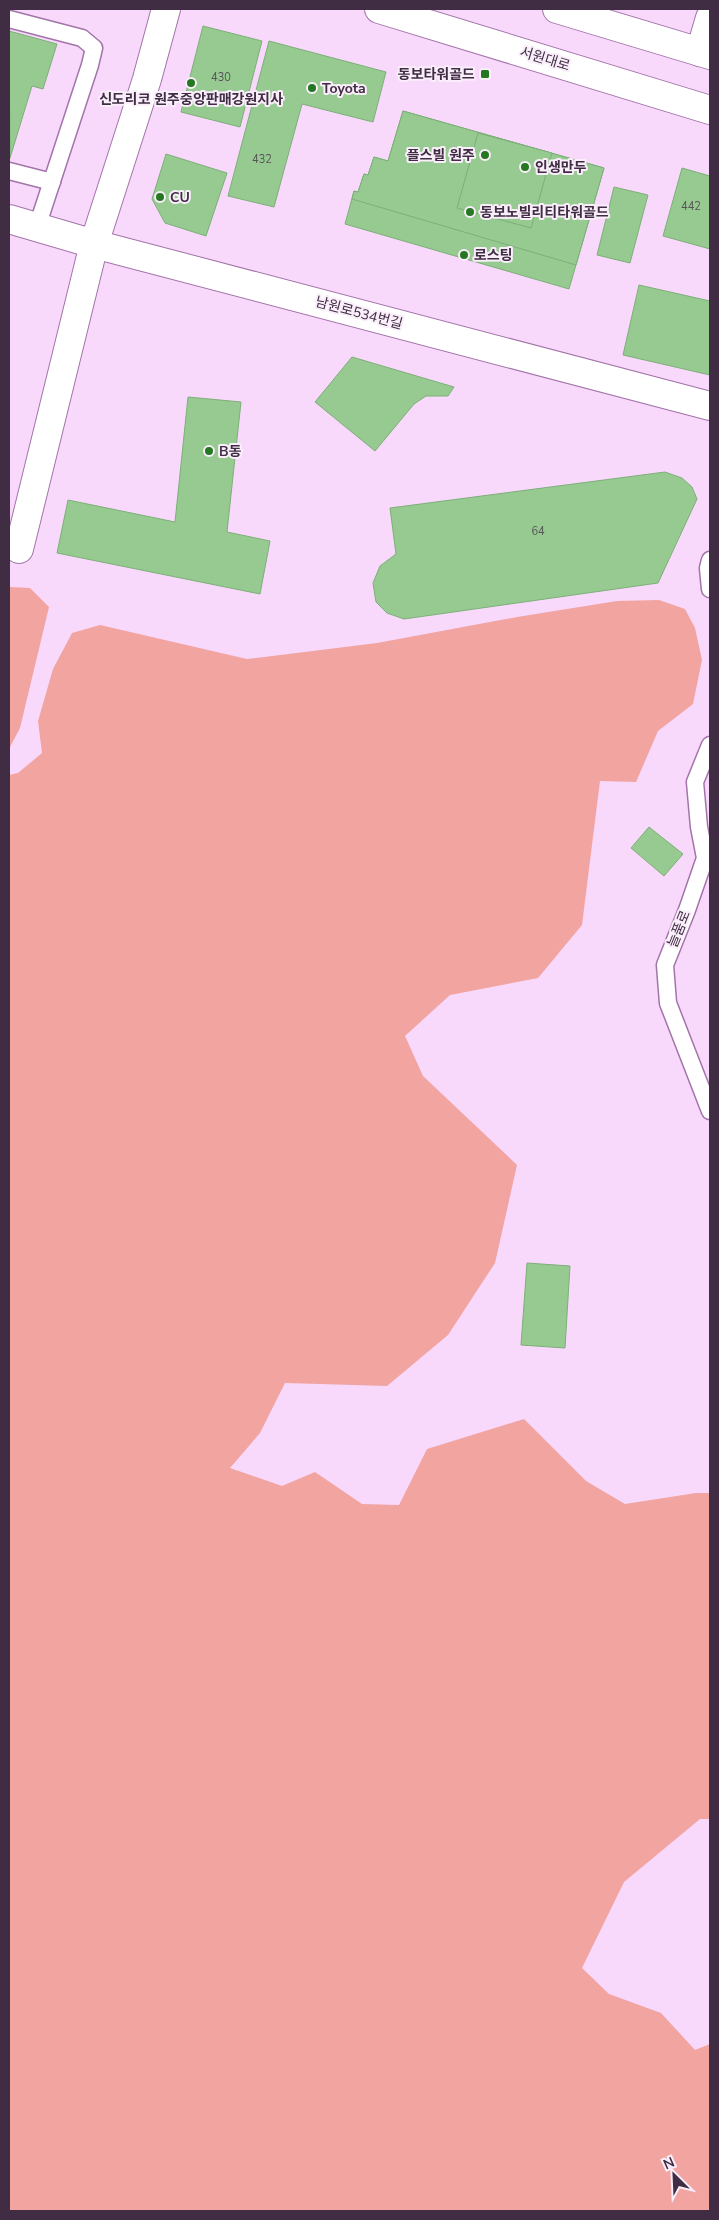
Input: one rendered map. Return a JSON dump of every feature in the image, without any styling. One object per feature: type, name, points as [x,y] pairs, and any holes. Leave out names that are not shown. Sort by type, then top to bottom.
[{"type":"street","points":[[19,549],[94,244],[147,79],[166,9]]},
{"type":"street","name":"서원대로","points":[[379,9],[710,110]]},
{"type":"street","points":[[557,9],[705,54],[710,18]]},
{"type":"street","name":"남원로534번길","points":[[9,219],[94,244],[710,406]]},
{"type":"lane","points":[[9,19],[82,38],[94,48],[37,227]]},
{"type":"lane","points":[[9,171],[52,182]]},
{"type":"lane","points":[[710,560],[708,568],[710,589]]},
{"type":"lane","name":"늘품로","points":[[710,745],[695,782],[699,827],[705,858],[665,965],[668,1003],[710,1110]]},
{"type":"shaded area","points":[[9,587],[30,588],[49,607],[20,728],[9,749]]},
{"type":"shaded area","points":[[659,600],[685,609],[695,628],[702,660],[693,704],[658,731],[636,782],[600,781],[582,925],[538,978],[450,995],[405,1036],[423,1076],[517,1165],[495,1263],[448,1335],[387,1386],[285,1383],[260,1433],[230,1468],[282,1486],[315,1472],[362,1504],[399,1505],[427,1449],[524,1419],[586,1481],[625,1504],[696,1493],[710,1493],[710,1819],[700,1819],[624,1882],[582,1968],[609,1994],[661,2013],[695,2050],[710,2044],[710,2211],[9,2211],[9,775],[18,773],[42,753],[38,721],[53,669],[72,633],[100,625],[247,659],[377,643],[617,601]]},
{"type":"building","points":[[203,26],[262,41],[240,127],[181,112]]},
{"type":"building","points":[[9,31],[57,44],[43,89],[32,86],[10,158]]},
{"type":"building","points":[[269,41],[386,72],[373,122],[302,104],[274,207],[228,196]]},
{"type":"building","name":"동보노빌리티타워골드","points":[[403,111],[604,168],[569,289],[345,224],[354,191],[358,192],[364,174],[368,175],[374,157],[388,161]]},
{"type":"building","name":"동보노빌리티타워골드","points":[[403,111],[604,168],[576,265],[352,199],[354,191],[358,192],[364,174],[368,175],[374,157],[388,161]]},
{"type":"building","points":[[478,133],[552,153],[531,228],[457,208]]},
{"type":"building","points":[[166,154],[227,173],[206,236],[165,223],[152,199]]},
{"type":"building","points":[[682,168],[710,176],[710,249],[663,236]]},
{"type":"building","points":[[614,187],[648,195],[630,263],[597,255]]},
{"type":"building","points":[[639,285],[710,301],[710,375],[623,355]]},
{"type":"building","points":[[352,357],[454,387],[448,396],[426,396],[414,404],[375,451],[315,402]]},
{"type":"building","name":"B동","points":[[188,397],[241,402],[227,532],[270,541],[260,594],[57,553],[68,500],[175,522]]},
{"type":"building","points":[[665,472],[682,478],[692,487],[697,499],[658,583],[404,619],[387,613],[376,602],[373,583],[380,566],[396,554],[390,508]]},
{"type":"building","points":[[649,827],[683,854],[664,876],[631,848]]},
{"type":"building","points":[[527,1263],[570,1266],[565,1348],[521,1345]]},
{"type":"place","name":"동보타워골드","points":[[485,74]]},
{"type":"place","name":"신도리코 원주중앙판매강원지사","points":[[191,83]]},
{"type":"place","name":"Toyota","points":[[312,88]]},
{"type":"place","name":"플스빌 원주","points":[[485,155]]},
{"type":"place","name":"인생만두","points":[[525,167]]},
{"type":"place","name":"CU","points":[[160,197]]},
{"type":"place","name":"동보노빌리티타워골드","points":[[470,212]]},
{"type":"place","name":"로스팅","points":[[464,255]]},
{"type":"place","name":"B동","points":[[209,451]]}]
